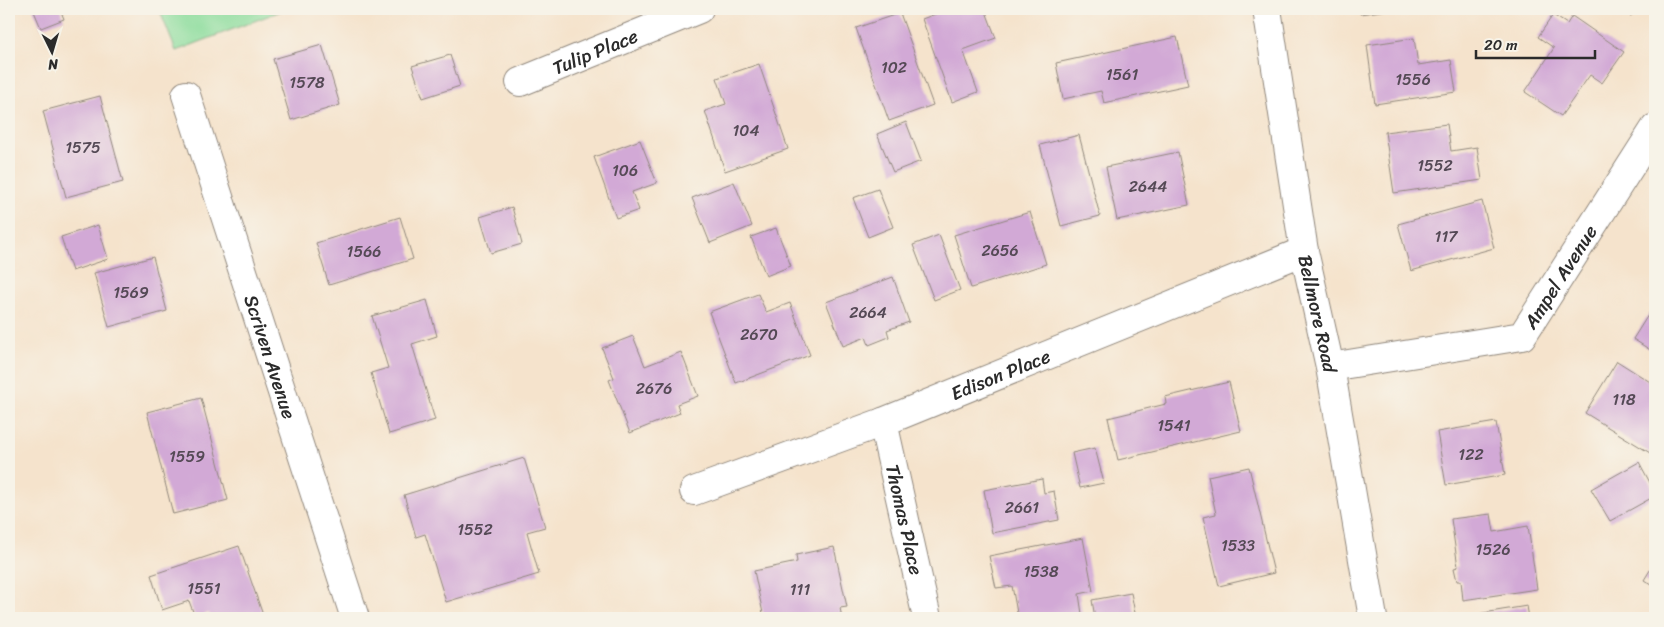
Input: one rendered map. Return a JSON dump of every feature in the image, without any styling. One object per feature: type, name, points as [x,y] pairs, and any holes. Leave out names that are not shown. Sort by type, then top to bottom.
[{"type":"street","name":"Tulip Place","points":[[520,82],[700,9]]},
{"type":"street","name":"Bellmore Road","points":[[1266,9],[1304,251],[1330,367],[1374,618]]},
{"type":"street","name":"Scriven Avenue","points":[[186,95],[355,618]]},
{"type":"street","name":"Ampel Avenue","points":[[1330,367],[1522,336],[1655,128]]},
{"type":"street","name":"Edison Place","points":[[694,491],[883,422],[1304,251]]},
{"type":"street","name":"Thomas Place","points":[[883,422],[927,618]]},
{"type":"green space","points":[[159,9],[286,9],[176,51]]},
{"type":"building","points":[[33,9],[60,9],[64,19],[41,28]]},
{"type":"building","points":[[949,9],[985,9],[996,38],[963,50],[978,92],[952,102],[922,19]]},
{"type":"building","points":[[1360,9],[1388,9],[1388,10],[1360,14]]},
{"type":"building","points":[[1619,9],[1636,9],[1631,16]]},
{"type":"building","points":[[900,13],[933,105],[889,121],[856,28]]},
{"type":"building","points":[[1553,15],[1567,24],[1572,16],[1624,52],[1602,83],[1590,75],[1561,116],[1525,92],[1554,48],[1538,37]]},
{"type":"building","points":[[1177,37],[1188,85],[1104,103],[1101,91],[1063,99],[1056,63]]},
{"type":"building","points":[[1414,38],[1418,65],[1451,60],[1456,92],[1375,104],[1367,45]]},
{"type":"building","points":[[322,45],[340,105],[291,120],[273,59]]},
{"type":"building","points":[[450,55],[460,86],[423,98],[412,66]]},
{"type":"building","points":[[759,64],[788,149],[725,171],[705,111],[726,104],[717,78]]},
{"type":"building","points":[[100,96],[123,182],[66,197],[43,111]]},
{"type":"building","points":[[906,122],[921,161],[893,172],[877,134]]},
{"type":"building","points":[[1447,124],[1451,151],[1477,147],[1482,180],[1394,193],[1385,132]]},
{"type":"building","points":[[1079,135],[1100,216],[1061,226],[1040,145]]},
{"type":"building","points":[[640,140],[657,183],[632,192],[639,210],[616,218],[594,157]]},
{"type":"building","points":[[1178,152],[1189,205],[1117,220],[1106,167]]},
{"type":"building","points":[[734,182],[752,226],[710,243],[692,198]]},
{"type":"building","points":[[878,189],[893,227],[868,237],[853,198]]},
{"type":"building","points":[[1482,201],[1494,248],[1411,271],[1398,224]]},
{"type":"building","points":[[512,207],[522,244],[491,253],[480,217]]},
{"type":"building","points":[[1030,212],[1046,264],[971,288],[954,235]]},
{"type":"building","points":[[400,217],[413,259],[329,285],[316,243]]},
{"type":"building","points":[[98,225],[108,259],[72,271],[61,237]]},
{"type":"building","points":[[776,228],[791,266],[766,276],[751,237]]},
{"type":"building","points":[[939,235],[960,290],[934,300],[913,245]]},
{"type":"building","points":[[153,257],[167,311],[109,327],[94,273]]},
{"type":"building","points":[[893,277],[909,322],[887,330],[889,337],[869,345],[866,337],[843,346],[826,302]]},
{"type":"building","points":[[758,294],[766,312],[790,303],[810,355],[736,383],[709,312]]},
{"type":"building","points":[[427,300],[437,336],[412,344],[435,420],[389,434],[371,373],[388,368],[372,316]]},
{"type":"building","points":[[1655,304],[1655,353],[1633,339]]},
{"type":"building","points":[[633,336],[645,366],[681,352],[698,396],[677,404],[680,413],[630,433],[609,380],[614,378],[602,348]]},
{"type":"building","points":[[1617,361],[1655,385],[1655,456],[1585,413]]},
{"type":"building","points":[[1229,382],[1241,431],[1118,460],[1108,418],[1166,404],[1165,397]]},
{"type":"building","points":[[201,398],[228,500],[173,514],[147,412]]},
{"type":"building","points":[[1496,422],[1505,475],[1446,485],[1437,432]]},
{"type":"building","points":[[1095,448],[1104,483],[1080,488],[1072,453]]},
{"type":"building","points":[[524,458],[545,527],[527,532],[539,574],[446,602],[425,534],[416,537],[404,495]]},
{"type":"building","points":[[1639,462],[1655,492],[1655,496],[1610,521],[1591,489]]},
{"type":"building","points":[[1249,467],[1274,573],[1219,586],[1203,517],[1216,514],[1208,476]]},
{"type":"building","points":[[1042,479],[1044,493],[1054,491],[1059,520],[992,533],[984,490]]},
{"type":"building","points":[[1491,514],[1494,532],[1528,526],[1537,589],[1463,600],[1461,581],[1457,581],[1454,568],[1458,567],[1451,519]]},
{"type":"building","points":[[1083,538],[1093,591],[1079,594],[1082,614],[1058,618],[1018,618],[1012,586],[996,588],[989,556]]},
{"type":"building","points":[[239,546],[264,618],[211,618],[209,613],[195,617],[189,601],[162,610],[151,575]]},
{"type":"building","points":[[834,547],[847,607],[840,608],[842,618],[764,618],[754,571],[797,562],[796,555]]},
{"type":"building","points":[[1655,562],[1655,587],[1644,580]]},
{"type":"building","points":[[1131,593],[1136,618],[1095,618],[1092,600]]},
{"type":"building","points":[[1527,606],[1529,618],[1472,618],[1471,615]]}]
